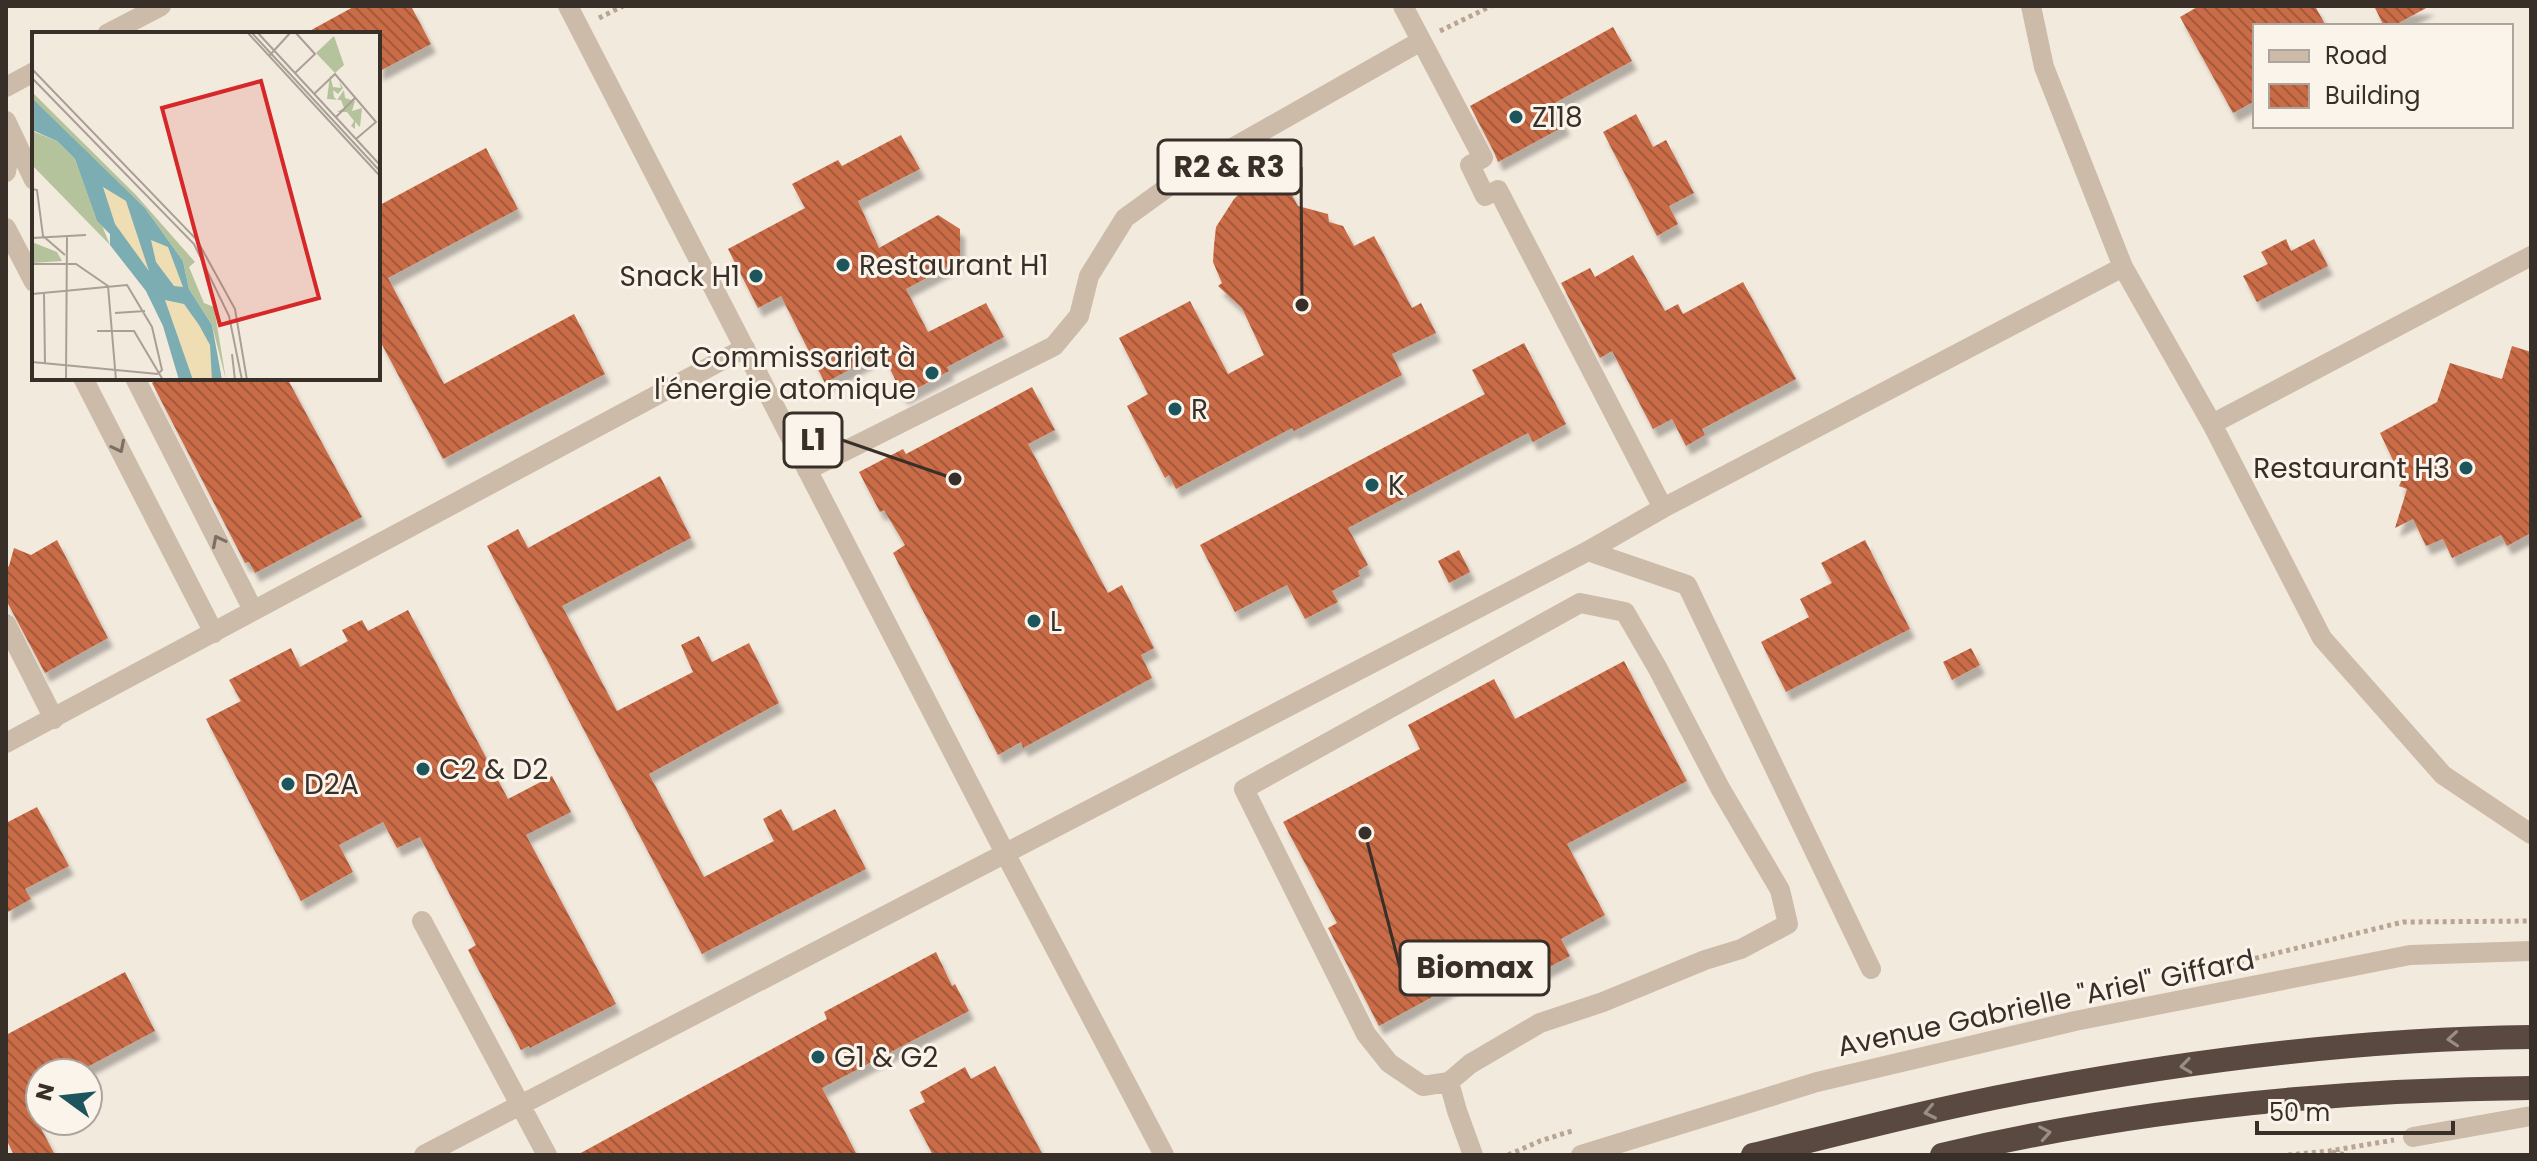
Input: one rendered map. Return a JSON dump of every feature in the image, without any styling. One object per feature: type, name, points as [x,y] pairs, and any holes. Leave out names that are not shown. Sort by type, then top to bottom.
[{"type":"highway","points":[[1753,1155],[2020,1092],[2123,1076],[2263,1055],[2463,1038],[2531,1037]]},
{"type":"highway","points":[[1942,1155],[2080,1127],[2238,1105],[2381,1092],[2531,1088]]},
{"type":"street","points":[[111,32],[161,6]]},
{"type":"street","points":[[568,6],[1164,1155]]},
{"type":"street","points":[[1403,6],[1483,158],[1470,165],[1485,196],[1498,190],[1663,508]]},
{"type":"street","points":[[2031,6],[2044,67],[2123,267],[2212,424],[2322,638],[2443,775],[2531,834]]},
{"type":"street","points":[[807,470],[1054,346],[1079,316],[1089,276],[1125,218],[1183,176],[1421,41]]},
{"type":"street","points":[[6,87],[32,73]]},
{"type":"street","points":[[6,172],[9,129]]},
{"type":"street","points":[[9,129],[32,176]]},
{"type":"street","points":[[6,228],[32,278]]},
{"type":"street","points":[[2212,424],[2531,256]]},
{"type":"street","points":[[424,1155],[1588,551],[1663,508],[2123,267]]},
{"type":"street","points":[[6,743],[745,348]]},
{"type":"street","points":[[84,380],[214,633]]},
{"type":"street","points":[[136,380],[253,610]]},
{"type":"street","points":[[1588,551],[1687,585],[1871,969]]},
{"type":"street","points":[[1580,603],[1625,612],[1720,788],[1780,890],[1788,924],[1741,949],[1540,1023],[1470,1064],[1449,1082],[1423,1086],[1389,1063],[1366,1034],[1244,789],[1580,603]]},
{"type":"street","points":[[6,624],[54,719]]},
{"type":"street","points":[[422,921],[547,1155]]},
{"type":"street","name":"Avenue Gabrielle \"Ariel\" Giffard","points":[[1581,1155],[1817,1082],[2075,1021],[2410,955],[2531,951]]},
{"type":"street","points":[[1449,1082],[1473,1155]]},
{"type":"street","points":[[2413,1137],[2531,1116]]},
{"type":"path","points":[[1421,41],[1491,6]]},
{"type":"path","points":[[2288,1155],[2413,1137]]},
{"type":"path","points":[[2329,1151],[2346,1155]]},
{"type":"building","points":[[355,6],[411,6],[431,44],[380,71],[380,32],[308,32]]},
{"type":"building","points":[[2199,6],[2315,6],[2325,24],[2253,24],[2253,102],[2233,113],[2180,17]]},
{"type":"building","points":[[2374,6],[2430,6],[2397,24],[2383,24]]},
{"type":"building","points":[[1613,27],[1632,61],[1553,104],[1565,126],[1498,162],[1470,106]]},
{"type":"building","points":[[1636,114],[1653,147],[1666,140],[1694,193],[1669,206],[1678,224],[1657,236],[1603,132]]},
{"type":"building","name":"Restaurant H1","points":[[901,135],[920,169],[858,201],[879,248],[938,215],[960,229],[960,260],[906,289],[928,332],[986,303],[1004,337],[947,367],[949,371],[903,396],[882,352],[825,383],[781,296],[758,308],[728,249],[805,208],[792,184],[838,160],[842,166]]},
{"type":"building","points":[[486,148],[518,209],[388,278],[444,384],[574,314],[605,374],[443,459],[380,341],[380,205]]},
{"type":"building","points":[[1279,172],[1298,206],[1328,214],[1329,222],[1343,226],[1354,246],[1374,236],[1412,308],[1421,303],[1436,333],[1392,354],[1402,375],[1176,489],[1169,475],[1165,478],[1127,406],[1148,394],[1119,338],[1190,301],[1228,374],[1264,355],[1242,308],[1218,286],[1222,283],[1213,262],[1214,245],[1216,227],[1234,199],[1243,190]]},
{"type":"building","points":[[2286,239],[2291,251],[2314,239],[2328,266],[2257,302],[2243,276],[2268,264],[2261,252]]},
{"type":"building","points":[[1633,255],[1665,311],[1678,304],[1683,314],[1743,282],[1796,379],[1702,429],[1705,435],[1686,446],[1672,419],[1653,429],[1612,351],[1600,358],[1561,283],[1590,268],[1595,277]]},
{"type":"building","name":"K","points":[[1524,343],[1566,424],[1533,442],[1528,433],[1348,528],[1368,565],[1358,571],[1360,576],[1332,591],[1338,602],[1305,619],[1287,585],[1235,612],[1200,545],[1485,394],[1472,370]]},
{"type":"building","name":"Restaurant H3","points":[[2512,346],[2531,352],[2531,533],[2507,546],[2501,535],[2452,558],[2443,539],[2426,546],[2413,519],[2395,528],[2407,489],[2399,486],[2402,479],[2380,433],[2437,402],[2450,363],[2502,379]]},
{"type":"building","points":[[157,380],[288,380],[362,517],[255,573],[249,562],[245,563],[152,383]]},
{"type":"building","points":[[1032,387],[1055,430],[1028,444],[1108,593],[1122,585],[1154,648],[1141,655],[1152,678],[1023,748],[1021,742],[998,755],[893,553],[905,545],[884,510],[880,512],[859,472],[903,449],[906,454]]},
{"type":"building","points":[[660,476],[691,538],[562,606],[617,711],[693,672],[681,645],[699,636],[712,662],[749,643],[779,703],[649,774],[704,877],[774,841],[763,819],[781,809],[793,831],[835,809],[866,869],[702,954],[487,546],[518,529],[528,548]]},
{"type":"building","points":[[57,540],[108,638],[45,673],[6,600],[6,568],[14,548],[31,555]]},
{"type":"building","points":[[1865,540],[1910,629],[1786,692],[1761,642],[1809,617],[1800,599],[1832,583],[1821,563]]},
{"type":"building","points":[[1459,550],[1470,572],[1449,583],[1438,561]]},
{"type":"building","points":[[408,610],[508,799],[552,776],[571,812],[526,835],[616,1004],[530,1048],[521,1050],[468,950],[476,945],[420,837],[397,848],[383,822],[339,845],[353,872],[301,901],[206,719],[241,701],[229,680],[291,648],[300,667],[348,641],[342,630],[362,620],[368,631]]},
{"type":"building","points":[[1971,648],[1980,665],[1952,680],[1943,662]]},
{"type":"building","points":[[1624,661],[1687,781],[1567,844],[1605,915],[1561,939],[1570,956],[1540,972],[1526,946],[1379,1026],[1328,928],[1337,923],[1283,822],[1420,749],[1408,725],[1494,679],[1515,719]]},
{"type":"building","points":[[37,807],[69,866],[25,889],[31,899],[6,913],[6,823]]},
{"type":"building","name":"G1 & G2","points":[[936,952],[952,986],[955,984],[969,1011],[822,1088],[857,1155],[577,1155],[827,1019],[824,1012]]},
{"type":"building","points":[[125,972],[155,1031],[104,1058],[24,1057],[24,1137],[46,1137],[55,1155],[14,1155],[6,1139],[6,1035]]},
{"type":"building","points":[[995,1066],[1043,1155],[933,1155],[909,1110],[925,1102],[920,1092],[965,1067],[971,1079]]},
{"type":"place","name":"Z118","points":[[1516,117]]},
{"type":"place","name":"Restaurant H1","points":[[843,265]]},
{"type":"place","name":"Snack H1","points":[[756,276]]},
{"type":"place","name":"R2 & R3","points":[[1302,305]]},
{"type":"place","name":"Commissariat à l'énergie atomique","points":[[932,373]]},
{"type":"place","name":"R","points":[[1175,409]]},
{"type":"place","name":"Restaurant H3","points":[[2466,468]]},
{"type":"place","name":"L1","points":[[955,479]]},
{"type":"place","name":"K","points":[[1372,485]]},
{"type":"place","name":"L","points":[[1034,621]]},
{"type":"place","name":"C2 & D2","points":[[423,769]]},
{"type":"place","name":"D2A","points":[[288,784]]},
{"type":"place","name":"Biomax","points":[[1365,833]]},
{"type":"place","name":"G1 & G2","points":[[818,1057]]}]
